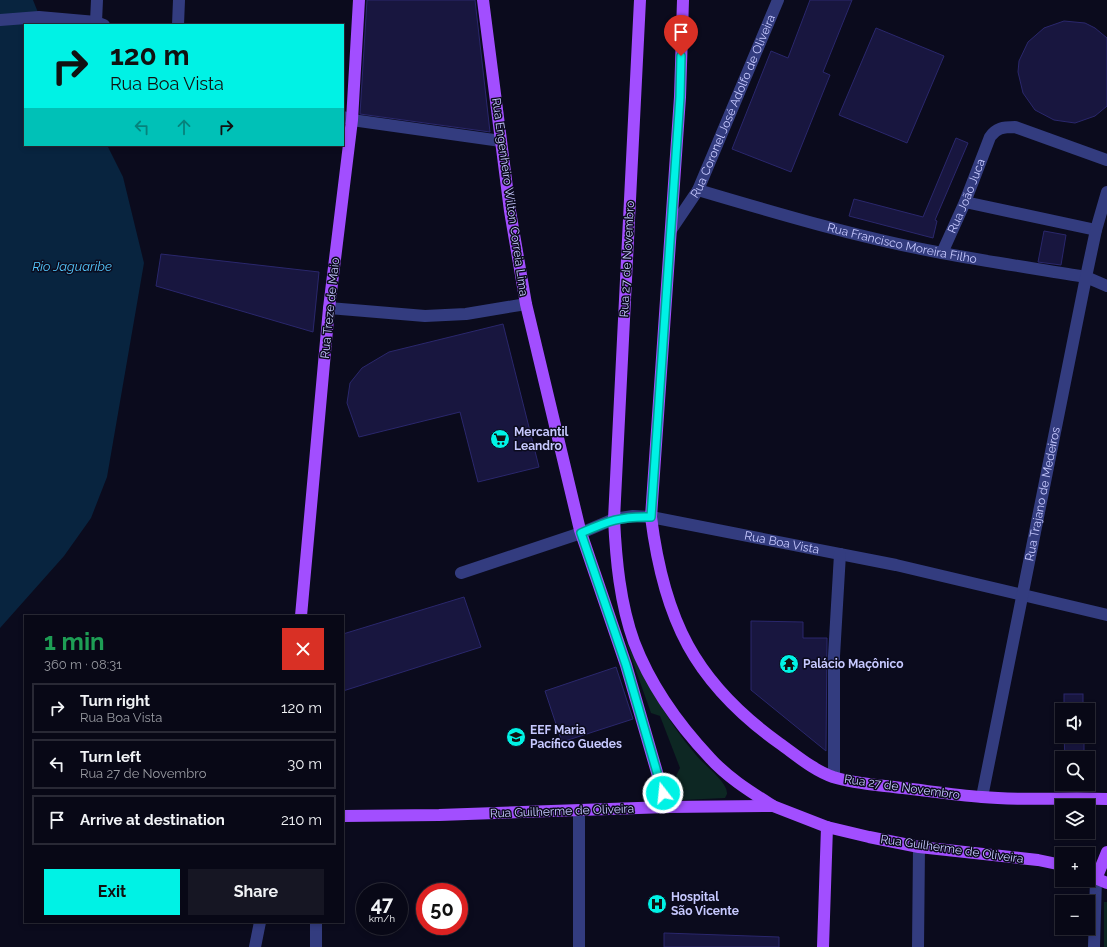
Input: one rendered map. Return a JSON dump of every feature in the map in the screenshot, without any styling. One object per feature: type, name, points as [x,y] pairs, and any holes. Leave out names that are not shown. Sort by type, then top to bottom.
[{"type":"main road","name":"Rua Treze de Maio","points":[[301,615],[359,0]]},
{"type":"main road","name":"Rua Engenheiro Wilton Correia Lima","points":[[483,0],[510,211],[526,304],[581,533],[626,665],[667,807]]},
{"type":"main road","name":"Rua 27 de Novembro","points":[[640,0],[614,519],[616,558],[624,602],[634,641],[649,677],[678,718],[710,759],[740,785],[773,806]]},
{"type":"main road","name":"Rua 27 de Novembro","points":[[683,0],[680,97],[651,517],[663,580],[675,618],[686,643],[704,672],[726,699],[769,736],[815,769],[834,777],[982,797],[1107,799]]},
{"type":"main road","name":"Rua Guilherme de Oliveira","points":[[344,816],[579,811],[667,807],[773,806],[827,827],[919,847],[1038,860],[1055,864]]},
{"type":"main road","points":[[823,947],[827,827]]},
{"type":"main road","points":[[1097,879],[1107,852]]},
{"type":"street","points":[[0,20],[39,17],[100,23],[97,0]]},
{"type":"street","points":[[178,24],[179,0]]},
{"type":"street","name":"Rua Coronel José Adolfo de Oliveira","points":[[671,230],[698,190],[778,0]]},
{"type":"street","points":[[347,118],[501,141]]},
{"type":"street","name":"Rua João Juca","points":[[942,253],[965,202],[994,130],[1004,127],[1014,127],[1107,160]]},
{"type":"street","name":"Rua Francisco Moreira Filho","points":[[698,190],[779,214],[942,253],[1086,277],[1107,286]]},
{"type":"street","name":"Rua Trajano de Medeiros","points":[[982,797],[1024,594],[1086,277],[1096,230],[1107,192]]},
{"type":"street","points":[[965,202],[1096,230]]},
{"type":"street","points":[[329,308],[425,316],[466,314],[526,304]]},
{"type":"street","name":"Rua Boa Vista","points":[[461,573],[581,533],[614,519],[633,516],[651,517],[840,554],[1024,594],[1107,614]]},
{"type":"street","points":[[834,777],[834,656],[840,554]]},
{"type":"street","points":[[578,947],[579,811]]},
{"type":"street","points":[[918,947],[919,847]]},
{"type":"street","points":[[1094,947],[1097,879]]},
{"type":"street","points":[[255,947],[260,923]]},
{"type":"street","points":[[316,923],[316,947]]},
{"type":"green space","points":[[624,637],[648,683],[675,728],[696,755],[724,784],[727,794],[725,798],[682,800],[674,780],[680,768],[660,716],[651,713]]},
{"type":"green space","points":[[1104,902],[1107,902],[1107,947],[1104,947]]},
{"type":"water","name":"Rio Jaguaribe","points":[[0,0],[33,0],[43,24],[24,24],[24,146],[108,146],[123,177],[144,263],[107,477],[91,518],[64,556],[0,628]]},
{"type":"building","points":[[367,0],[475,0],[490,132],[360,114]]},
{"type":"building","points":[[810,0],[852,0],[823,72],[830,75],[791,172],[732,149],[771,51],[788,58]]},
{"type":"building","points":[[1064,21],[1085,23],[1095,28],[1107,38],[1107,106],[1095,116],[1075,123],[1054,120],[1035,110],[1023,93],[1018,72],[1019,61],[1028,42],[1044,28]]},
{"type":"building","points":[[876,28],[944,56],[907,143],[839,115]]},
{"type":"building","points":[[956,138],[968,143],[935,220],[937,221],[933,238],[849,216],[854,199],[923,217]]},
{"type":"building","points":[[1044,231],[1066,235],[1061,265],[1038,262]]},
{"type":"building","points":[[161,254],[319,272],[313,332],[156,286]]},
{"type":"building","points":[[503,324],[539,467],[478,482],[460,412],[359,437],[347,403],[350,383],[362,368],[389,352]]},
{"type":"building","points":[[464,597],[481,647],[344,691],[344,634]]},
{"type":"building","name":"Palácio Maçônico","points":[[751,621],[803,622],[803,638],[827,638],[826,751],[751,690]]},
{"type":"building","points":[[616,667],[633,719],[562,742],[545,691]]},
{"type":"building","points":[[1064,694],[1083,694],[1083,703],[1064,703]]},
{"type":"building","points":[[1064,743],[1084,743],[1084,751],[1065,751]]},
{"type":"building","points":[[664,933],[779,937],[779,947],[664,947]]},
{"type":"place","name":"Mercantil Leandro","points":[[500,439]]},
{"type":"place","name":"Palácio Maçônico","points":[[789,664]]},
{"type":"place","name":"EEF Maria Pacífico Guedes","points":[[516,737]]},
{"type":"place","name":"Hospital São Vicente","points":[[657,904]]},
{"type":"route","points":[[663,793],[626,665],[581,533],[614,519],[633,516],[651,517],[680,97],[681,56]]}]
